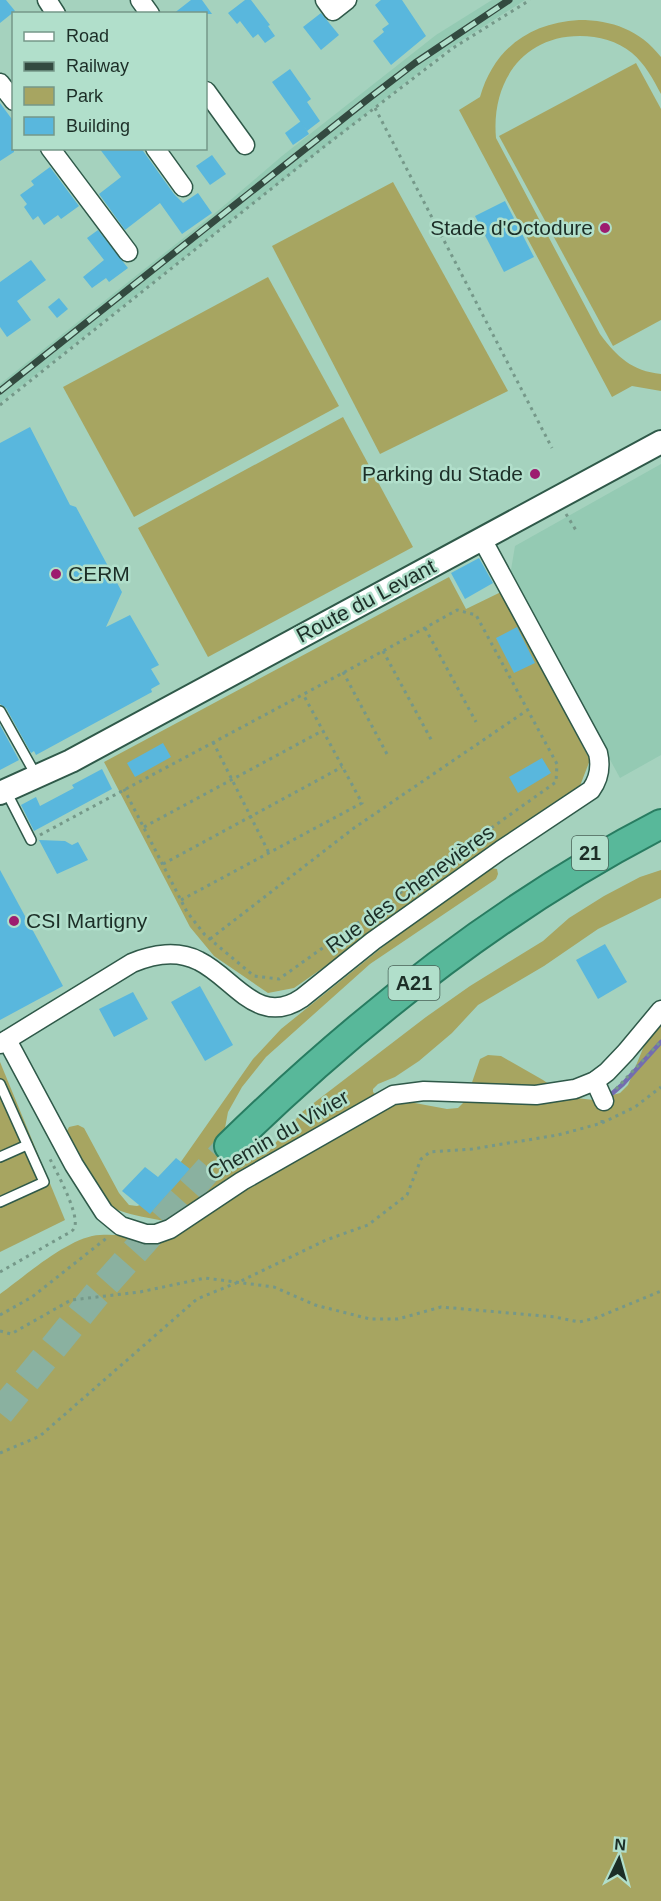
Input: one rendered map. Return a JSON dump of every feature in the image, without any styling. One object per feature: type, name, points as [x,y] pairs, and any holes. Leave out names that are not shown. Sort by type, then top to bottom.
[{"type":"highway","name":"21","points":[[522,906],[589,853],[661,803]]},
{"type":"highway","name":"A21","points":[[229,1146],[313,1067],[433,968],[522,906],[606,853],[661,824]]},
{"type":"highway","name":"21","points":[[522,906],[661,847]]},
{"type":"street","points":[[325,0],[333,11],[347,0]]},
{"type":"street","points":[[0,83],[12,98]]},
{"type":"street","points":[[207,92],[245,145]]},
{"type":"street","points":[[52,150],[128,252]]},
{"type":"street","points":[[156,150],[183,187]]},
{"type":"street","name":"Route du Levant","points":[[3,799],[70,760],[661,442]]},
{"type":"street","name":"Rue des Chenevières","points":[[4,1042],[132,963],[144,957],[157,955],[177,954],[199,961],[261,1006],[274,1007],[292,1003],[302,998],[373,941],[501,850],[591,790],[599,770],[598,753],[482,539]]},
{"type":"street","name":"Chemin du Vivier","points":[[4,1042],[81,1177],[104,1212],[121,1226],[146,1234],[164,1232],[242,1180],[393,1095],[444,1091],[536,1095],[575,1089],[595,1081],[626,1052],[661,1011]]},
{"type":"street","points":[[595,1081],[604,1101]]},
{"type":"lane","points":[[0,711],[38,779]]},
{"type":"lane","points":[[3,799],[31,840]]},
{"type":"lane","points":[[0,1084],[44,1182],[0,1202]]},
{"type":"lane","points":[[0,1114],[11,1109]]},
{"type":"lane","points":[[0,1157],[27,1144]]},
{"type":"path","points":[[0,405],[453,48],[530,0]]},
{"type":"path","points":[[375,108],[552,448]]},
{"type":"path","points":[[564,510],[577,532]]},
{"type":"path","points":[[31,840],[124,789],[383,651],[457,610],[476,615],[526,711],[557,764],[556,782],[279,979],[254,976],[210,939],[187,912],[124,789]]},
{"type":"path","points":[[425,628],[476,722]]},
{"type":"path","points":[[383,651],[433,743]]},
{"type":"path","points":[[343,672],[388,756]]},
{"type":"path","points":[[181,900],[362,803],[303,694]]},
{"type":"path","points":[[210,939],[354,828],[526,711]]},
{"type":"path","points":[[144,827],[322,730]]},
{"type":"path","points":[[213,742],[269,853]]},
{"type":"path","points":[[163,864],[342,767]]},
{"type":"path","points":[[602,1123],[604,1101],[661,1041]]},
{"type":"path","points":[[0,1453],[40,1436],[197,1299],[327,1240],[368,1225],[407,1195],[421,1159],[430,1152],[472,1149],[558,1135],[602,1123],[635,1107],[661,1087]]},
{"type":"path","points":[[0,1315],[32,1297],[121,1226]]},
{"type":"path","points":[[0,1331],[11,1334],[71,1300],[140,1292],[205,1278],[274,1287],[315,1305],[370,1319],[398,1319],[441,1307],[555,1317],[579,1322],[596,1318],[661,1291]]},
{"type":"shaded area","points":[[492,0],[525,0],[447,50],[0,403],[0,384],[436,35]]},
{"type":"shaded area","points":[[661,464],[661,755],[620,778],[510,576],[515,546]]},
{"type":"green space","points":[[579,20],[603,22],[624,28],[635,33],[653,48],[661,57],[661,94],[641,62],[620,45],[594,37],[560,38],[542,44],[514,66],[499,99],[496,138],[600,334],[619,356],[633,366],[661,374],[661,391],[632,386],[612,397],[459,110],[480,97],[494,65],[516,41],[545,26]]},
{"type":"green space","name":"Stade d'Octodure","points":[[636,63],[661,109],[661,320],[613,346],[499,136]]},
{"type":"green space","points":[[393,182],[508,391],[380,454],[272,246]]},
{"type":"green space","points":[[268,277],[339,406],[134,517],[63,387]]},
{"type":"green space","points":[[343,417],[413,547],[208,657],[138,528]]},
{"type":"green space","points":[[449,577],[466,609],[501,592],[590,760],[578,791],[294,988],[268,993],[214,956],[190,927],[104,762]]},
{"type":"green space","points":[[491,868],[497,869],[496,879],[370,964],[266,1057],[242,1087],[228,1112],[222,1144],[238,1157],[249,1159],[266,1154],[302,1112],[426,1017],[470,986],[543,941],[569,918],[604,896],[640,877],[661,870],[661,898],[598,929],[544,966],[478,1005],[452,1033],[419,1061],[395,1077],[378,1084],[373,1092],[377,1096],[447,1109],[458,1108],[466,1100],[480,1059],[488,1055],[501,1056],[567,1097],[594,1100],[620,1093],[628,1085],[644,1046],[661,1018],[661,1901],[0,1901],[0,1294],[48,1258],[88,1237],[109,1235],[170,1239],[176,1234],[171,1222],[131,1214],[103,1202],[89,1182],[66,1133],[69,1127],[78,1125],[84,1128],[119,1193],[129,1205],[137,1206],[149,1202],[164,1186],[253,1059],[281,1029],[400,933]]},
{"type":"green space","points":[[0,1062],[65,1220],[0,1252]]},
{"type":"building","points":[[0,0],[6,0],[15,11],[0,23]]},
{"type":"building","points":[[191,0],[202,0],[212,14],[207,14],[207,12],[176,12]]},
{"type":"building","points":[[245,0],[251,0],[270,25],[268,26],[275,36],[265,43],[258,34],[253,38],[240,21],[237,24],[228,13]]},
{"type":"building","points":[[381,0],[402,0],[426,36],[391,65],[373,41],[384,32],[382,29],[389,24],[375,5]]},
{"type":"building","points":[[321,13],[339,35],[321,50],[303,27]]},
{"type":"building","points":[[290,69],[311,99],[307,102],[320,121],[307,131],[272,82]]},
{"type":"building","points":[[0,103],[12,119],[12,150],[14,152],[0,161]]},
{"type":"building","points":[[301,121],[309,134],[293,145],[285,133]]},
{"type":"building","points":[[101,150],[142,150],[183,203],[198,193],[212,213],[182,234],[160,203],[125,230],[99,194],[121,177]]},
{"type":"building","points":[[212,155],[226,174],[210,185],[196,166]]},
{"type":"building","points":[[50,167],[79,206],[61,219],[58,215],[44,225],[38,216],[33,220],[24,207],[27,204],[20,195],[34,185],[31,181]]},
{"type":"building","points":[[505,201],[534,257],[504,272],[475,216]]},
{"type":"building","points":[[98,230],[128,268],[109,282],[106,278],[92,288],[83,277],[104,260],[87,238]]},
{"type":"building","points":[[31,260],[46,280],[17,301],[31,320],[7,337],[0,327],[0,282]]},
{"type":"building","points":[[59,298],[68,309],[57,318],[48,307]]},
{"type":"building","name":"CERM","points":[[30,427],[70,505],[76,507],[122,592],[106,627],[130,615],[159,665],[151,669],[160,684],[151,689],[152,692],[36,755],[34,751],[31,753],[6,708],[0,704],[0,443]]},
{"type":"building","points":[[479,558],[493,583],[465,599],[451,573]]},
{"type":"building","points":[[517,627],[535,663],[514,673],[496,638]]},
{"type":"building","points":[[0,725],[19,760],[0,770]]},
{"type":"building","points":[[163,743],[171,757],[135,777],[127,763]]},
{"type":"building","points":[[542,758],[551,773],[518,793],[509,777]]},
{"type":"building","points":[[102,769],[112,789],[34,831],[21,805],[36,797],[40,806],[74,788],[72,785]]},
{"type":"building","points":[[39,840],[65,841],[72,845],[78,842],[88,860],[57,874]]},
{"type":"building","name":"CSI Martigny","points":[[0,870],[63,986],[0,1020]]},
{"type":"building","points":[[605,944],[627,982],[598,999],[576,960]]},
{"type":"building","points":[[200,986],[233,1045],[205,1061],[171,1002]]},
{"type":"building","points":[[133,992],[148,1019],[114,1037],[99,1009]]},
{"type":"building","points":[[176,1158],[190,1169],[150,1214],[122,1191],[145,1167],[158,1177]]},
{"type":"waterway","points":[[607,1098],[661,1042]]},
{"type":"tunnel","points":[[0,1413],[96,1295],[229,1146]]},
{"type":"railway","points":[[0,391],[368,99],[415,63],[509,0]]},
{"type":"place","name":"Stade d'Octodure","points":[[605,228]]},
{"type":"place","name":"Parking du Stade","points":[[535,474]]},
{"type":"place","name":"CERM","points":[[56,574]]},
{"type":"place","name":"CSI Martigny","points":[[14,921]]}]
